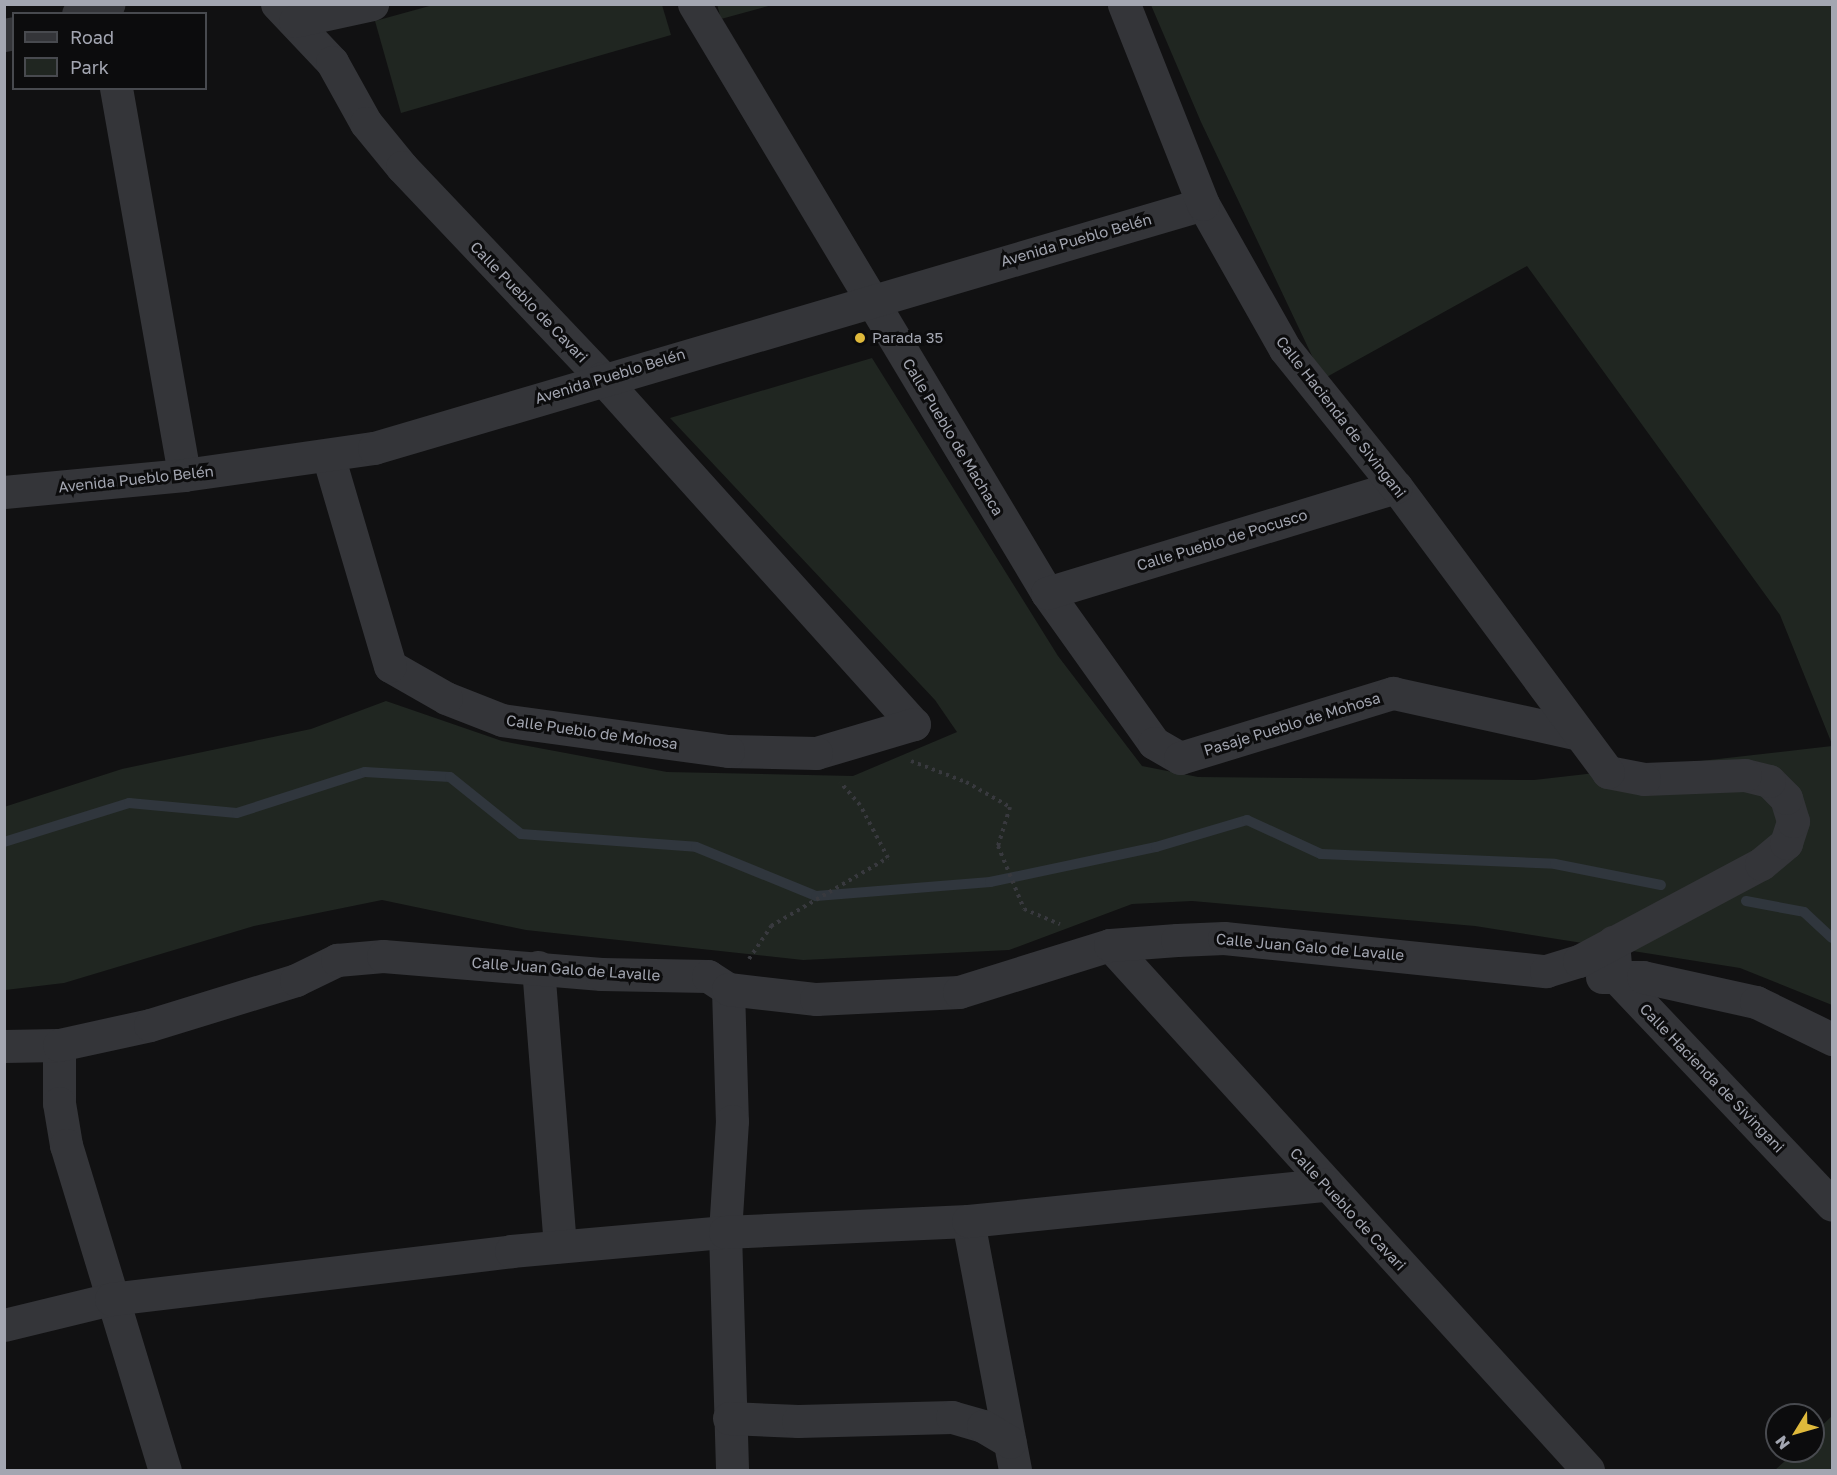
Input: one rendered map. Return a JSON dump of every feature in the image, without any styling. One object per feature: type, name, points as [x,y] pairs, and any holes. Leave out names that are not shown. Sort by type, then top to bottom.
[{"type":"street","points":[[286,13],[372,4]]},
{"type":"street","name":"Calle Pueblo de Machaca","points":[[694,4],[1047,593],[1132,717],[1154,743],[1180,758]]},
{"type":"street","name":"Calle Hacienda de Sivingani","points":[[1124,4],[1203,204],[1285,349],[1396,488],[1580,734]]},
{"type":"street","name":"Calle Pueblo de Cavari","points":[[286,13],[332,62],[366,123],[402,167],[602,378],[914,724]]},
{"type":"street","points":[[116,90],[184,476]]},
{"type":"street","name":"Avenida Pueblo Belén","points":[[4,492],[184,476],[374,448],[869,299],[1203,204]]},
{"type":"street","name":"Calle Pueblo de Mohosa","points":[[328,455],[390,666],[446,698],[502,720],[728,752],[816,753],[861,742],[914,724]]},
{"type":"street","name":"Calle Pueblo de Pocusco","points":[[1047,593],[1396,488]]},
{"type":"street","name":"Pasaje Pueblo de Mohosa","points":[[1180,758],[1393,693],[1580,734]]},
{"type":"street","name":"Calle Juan Galo de Lavalle","points":[[4,1046],[59,1045],[243,998],[337,960],[383,956],[708,976],[728,989],[816,999],[959,993],[1110,945],[1224,938],[1546,970],[1579,961],[1761,864],[1786,843],[1793,821],[1786,798],[1769,781],[1745,775],[1644,779],[1608,772],[1580,734]]},
{"type":"street","points":[[1613,942],[1616,977]]},
{"type":"street","name":"Calle Pueblo de Cavari","points":[[1110,945],[1325,1185],[1588,1470]]},
{"type":"street","points":[[538,967],[560,1246]]},
{"type":"street","points":[[1546,970],[1578,977],[1616,977],[1692,986],[1756,1002],[1833,1039]]},
{"type":"street","name":"Calle Hacienda de Sivingani","points":[[1616,977],[1833,1205]]},
{"type":"street","points":[[728,989],[732,1101],[725,1232],[732,1470]]},
{"type":"street","points":[[59,1045],[59,1103],[66,1145],[111,1299],[165,1470]]},
{"type":"street","points":[[4,1325],[111,1299],[262,1277],[560,1246],[725,1232],[968,1221],[1325,1185]]},
{"type":"street","points":[[968,1221],[1013,1456]]},
{"type":"street","points":[[729,1418],[798,1422],[952,1417],[983,1426],[1013,1456]]},
{"type":"path","points":[[861,742],[966,782],[1010,807],[998,846],[1024,909],[1110,945]]},
{"type":"path","points":[[728,989],[771,926],[888,858],[860,805],[816,753]]},
{"type":"green space","points":[[717,4],[772,5],[721,19]]},
{"type":"green space","points":[[433,5],[662,5],[671,35],[401,113],[375,21]]},
{"type":"green space","points":[[1151,5],[1832,5],[1832,744],[1780,615],[1527,266],[1323,379],[1201,122]]},
{"type":"green space","points":[[872,358],[1058,656],[1142,766],[1198,777],[1534,780],[1832,746],[1832,1005],[1740,968],[1475,926],[1192,901],[1132,904],[1009,950],[803,960],[526,930],[382,900],[254,926],[64,983],[5,990],[4,807],[122,769],[311,729],[386,701],[502,741],[667,772],[853,776],[957,732],[935,700],[670,418]]},
{"type":"green space","points":[[1832,1416],[1832,1470],[1775,1470],[1783,1463],[1825,1463],[1825,1423]]},
{"type":"waterway","points":[[4,842],[129,803],[237,813],[365,772],[450,777],[521,834],[696,847],[816,896],[990,882],[1156,847],[1247,820],[1321,854],[1555,864],[1661,885]]},
{"type":"waterway","points":[[1746,901],[1804,912],[1832,938]]},
{"type":"place","name":"Parada 35","points":[[860,338]]}]
